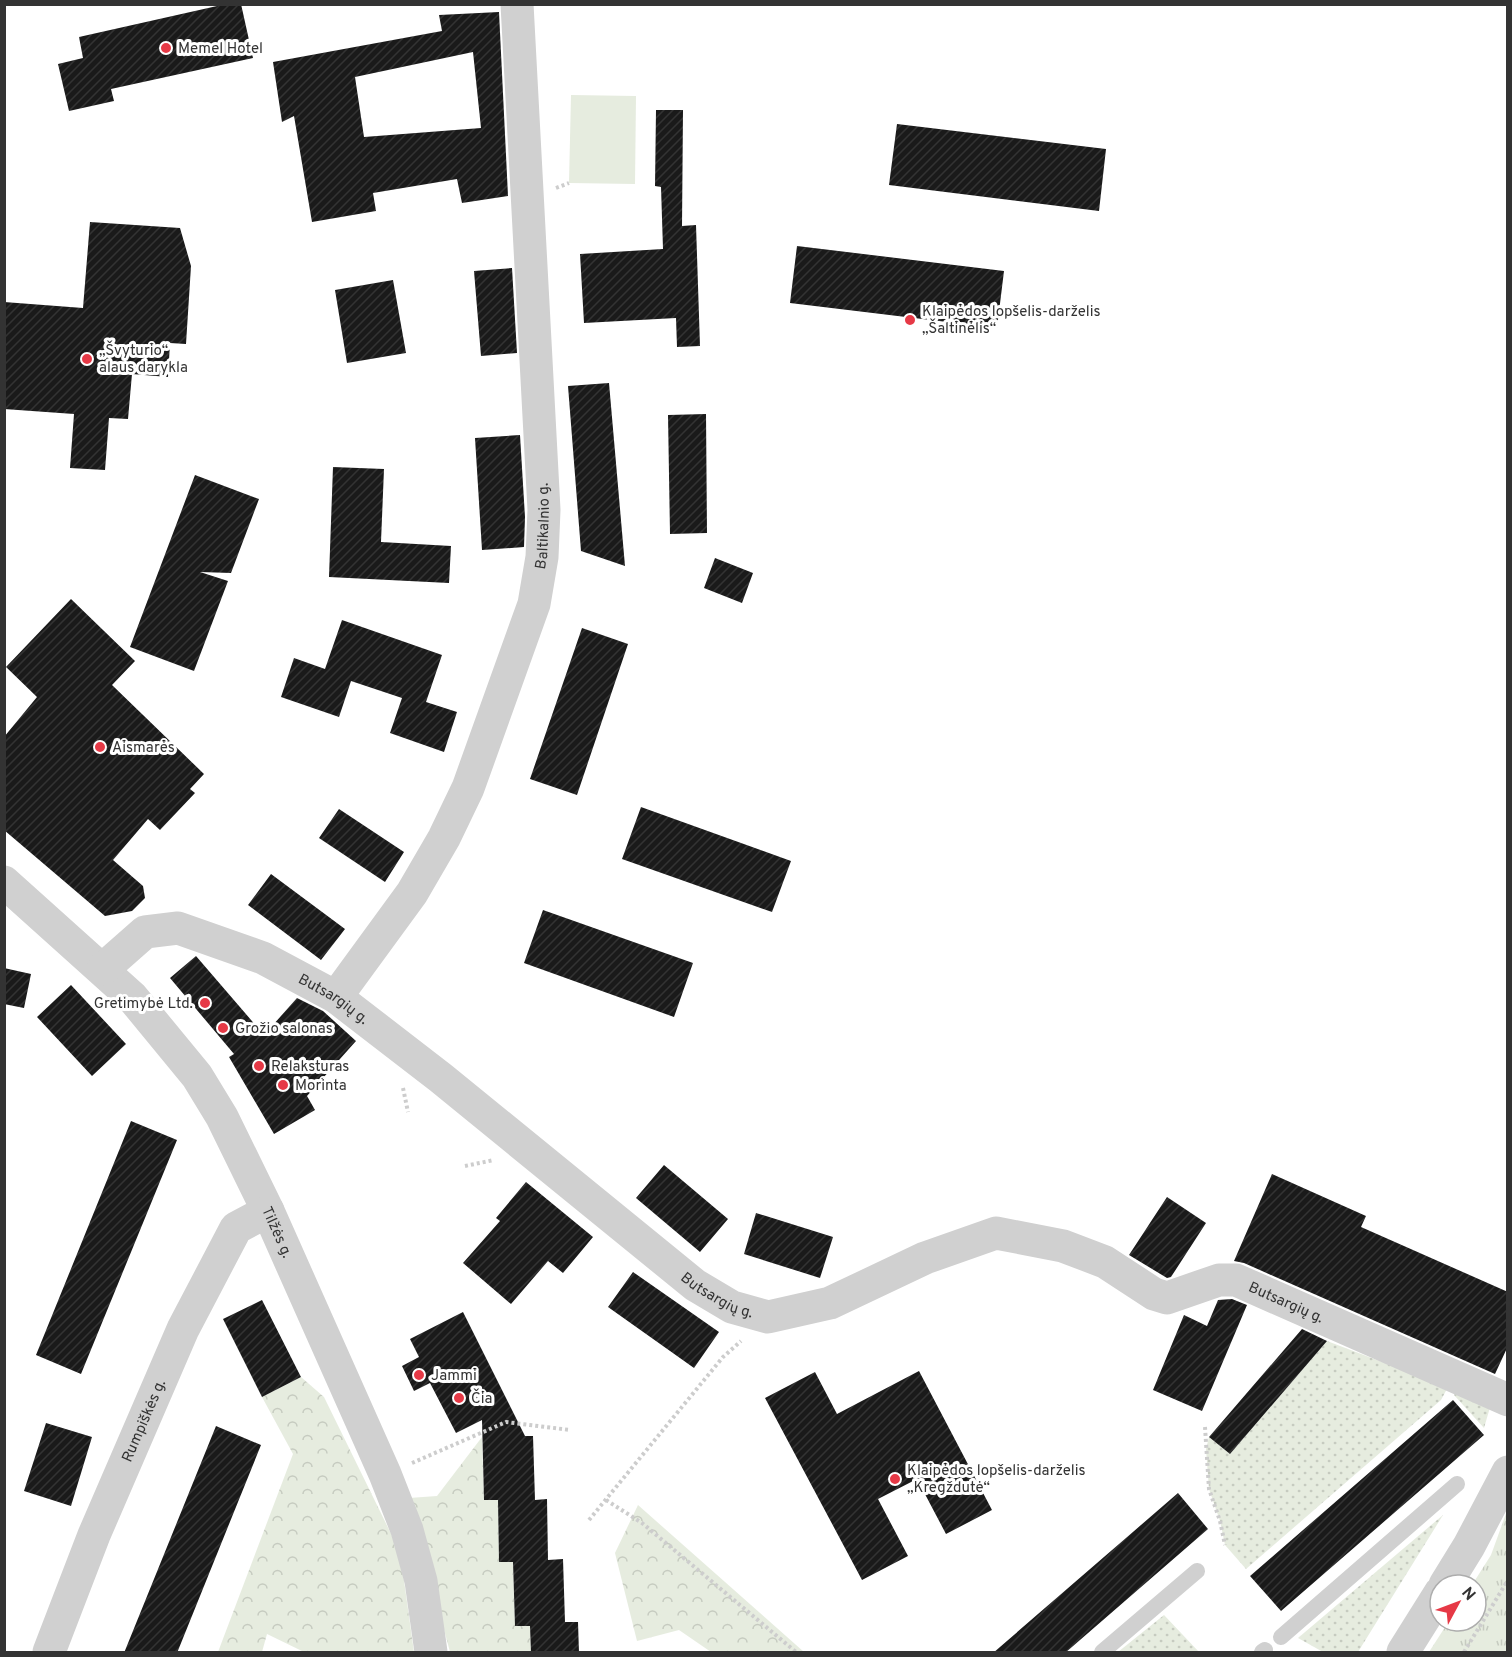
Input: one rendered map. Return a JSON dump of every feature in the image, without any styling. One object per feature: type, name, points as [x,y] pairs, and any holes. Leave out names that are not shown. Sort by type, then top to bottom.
[{"type":"street","name":"Baltikalnio g.","points":[[336,997],[412,893],[444,838],[468,788],[534,604],[542,557],[544,510],[517,4]]},
{"type":"street","name":"Tilžės g.","points":[[4,882],[132,997],[196,1076],[222,1117],[268,1211],[385,1474],[407,1530],[421,1581],[431,1653]]},
{"type":"street","name":"Butsargių g.","points":[[103,969],[145,932],[178,928],[263,958],[336,997],[441,1078],[695,1285],[732,1307],[768,1317],[830,1302],[925,1258],[996,1233],[1063,1246],[1105,1262],[1154,1294],[1167,1298],[1219,1280],[1236,1280],[1508,1400]]},
{"type":"street","name":"Rumpiškės g.","points":[[49,1653],[94,1535],[183,1329],[236,1228],[268,1211]]},
{"type":"street","points":[[1452,1573],[1508,1472]]},
{"type":"street","points":[[1403,1653],[1428,1612]]},
{"type":"lane","points":[[1281,1637],[1457,1484]]},
{"type":"lane","points":[[1102,1653],[1197,1572]]},
{"type":"path","points":[[590,1520],[723,1358],[768,1317]]},
{"type":"path","points":[[385,1474],[506,1422],[570,1430]]},
{"type":"path","points":[[1205,1427],[1209,1489],[1225,1545]]},
{"type":"path","points":[[606,1500],[642,1523],[796,1653]]},
{"type":"path","points":[[1464,1653],[1508,1580]]},
{"type":"green space","points":[[571,95],[636,96],[635,184],[569,183]]},
{"type":"green space","points":[[1327,1341],[1448,1387],[1441,1400],[1246,1569],[1225,1545],[1209,1489],[1206,1449],[1209,1437],[1230,1454]]},
{"type":"green space","points":[[301,1377],[324,1397],[400,1552],[414,1652],[304,1652],[267,1634],[262,1652],[218,1652],[293,1454],[262,1397]]},
{"type":"green space","points":[[1459,1388],[1491,1404],[1484,1428],[1454,1395]]},
{"type":"green space","points":[[482,1437],[484,1500],[498,1500],[499,1562],[513,1562],[515,1626],[530,1626],[531,1652],[450,1652],[409,1498],[437,1496]]},
{"type":"green space","points":[[638,1505],[804,1652],[711,1652],[679,1630],[637,1641],[615,1553]]},
{"type":"green space","points":[[1507,1511],[1507,1652],[1429,1652],[1441,1633],[1488,1633],[1488,1573],[1480,1573],[1491,1555]]},
{"type":"green space","points":[[1443,1515],[1358,1652],[1323,1652],[1298,1638]]},
{"type":"green space","points":[[1164,1615],[1199,1652],[1118,1652]]},
{"type":"building","name":"Memel Hotel","points":[[226,4],[241,4],[253,58],[111,89],[114,101],[69,111],[58,64],[83,58],[79,37]]},
{"type":"building","points":[[499,12],[508,196],[462,203],[457,179],[373,193],[376,211],[312,222],[294,116],[282,122],[273,62],[442,31],[439,15]],"holes":[[[473,52],[481,128],[364,137],[355,77]]]},
{"type":"building","points":[[656,110],[683,110],[682,226],[696,225],[700,346],[677,347],[676,318],[584,323],[580,254],[663,249],[661,187],[655,186]]},
{"type":"building","points":[[897,124],[1106,149],[1099,211],[889,185]]},
{"type":"building","name":"„Švyturio“ alaus darykla","points":[[90,222],[180,228],[191,266],[186,344],[170,343],[168,377],[132,374],[128,419],[109,418],[105,470],[70,468],[74,414],[4,409],[4,302],[83,308]]},
{"type":"building","points":[[797,246],[1004,271],[997,328],[790,303]]},
{"type":"building","points":[[512,268],[517,353],[481,356],[474,271]]},
{"type":"building","points":[[393,280],[406,353],[347,363],[335,290]]},
{"type":"building","points":[[609,383],[625,566],[581,551],[568,386]]},
{"type":"building","points":[[706,414],[707,533],[670,534],[668,415]]},
{"type":"building","points":[[520,435],[525,517],[524,547],[482,550],[475,438]]},
{"type":"building","points":[[333,467],[384,469],[381,542],[451,546],[449,583],[329,577]]},
{"type":"building","points":[[195,475],[259,499],[231,573],[200,572],[228,581],[194,671],[130,647]]},
{"type":"building","points":[[715,558],[753,573],[742,603],[704,588]]},
{"type":"building","points":[[71,599],[135,661],[112,685],[204,774],[190,789],[195,793],[160,830],[148,819],[113,860],[143,886],[145,898],[132,911],[105,916],[4,830],[4,737],[37,697],[6,667]]},
{"type":"building","points":[[342,620],[442,655],[426,702],[457,712],[444,752],[390,733],[402,698],[351,681],[339,717],[281,697],[294,658],[325,669]]},
{"type":"building","points":[[582,628],[628,644],[577,795],[530,779]]},
{"type":"building","points":[[641,807],[791,861],[772,912],[622,859]]},
{"type":"building","points":[[339,809],[404,852],[385,882],[319,838]]},
{"type":"building","points":[[271,874],[345,929],[321,960],[248,905]]},
{"type":"building","points":[[543,910],[693,963],[674,1017],[524,963]]},
{"type":"building","points":[[196,956],[264,1035],[297,998],[323,1011],[356,1041],[307,1096],[315,1110],[274,1134],[229,1057],[234,1054],[170,978]]},
{"type":"building","points":[[4,968],[31,974],[24,1008],[4,1004]]},
{"type":"building","points":[[71,985],[126,1044],[92,1076],[37,1017]]},
{"type":"building","points":[[131,1121],[177,1140],[81,1374],[36,1355]]},
{"type":"building","points":[[664,1165],[728,1219],[700,1252],[636,1198]]},
{"type":"building","points":[[1272,1174],[1366,1216],[1361,1227],[1508,1292],[1508,1346],[1495,1374],[1244,1263],[1234,1261]]},
{"type":"building","points":[[526,1182],[593,1237],[563,1273],[548,1261],[511,1304],[463,1263],[500,1221],[496,1218]]},
{"type":"building","points":[[1167,1197],[1206,1223],[1171,1277],[1167,1278],[1129,1255]]},
{"type":"building","points":[[756,1213],[833,1237],[820,1278],[744,1254]]},
{"type":"building","points":[[633,1272],[719,1332],[694,1368],[608,1307]]},
{"type":"building","points":[[1232,1299],[1247,1305],[1202,1411],[1153,1390],[1184,1315],[1207,1326],[1218,1300]]},
{"type":"building","points":[[262,1300],[301,1377],[262,1397],[223,1319]]},
{"type":"building","points":[[463,1312],[525,1436],[533,1436],[535,1500],[547,1499],[548,1560],[563,1559],[565,1622],[578,1622],[579,1653],[531,1653],[530,1626],[515,1626],[513,1562],[499,1562],[498,1500],[484,1500],[482,1420],[456,1433],[430,1383],[414,1391],[402,1366],[419,1357],[410,1339]]},
{"type":"building","points":[[1302,1329],[1327,1341],[1230,1454],[1209,1437]]},
{"type":"building","points":[[919,1371],[992,1510],[946,1534],[917,1479],[878,1499],[908,1556],[862,1580],[765,1398],[815,1372],[837,1414]]},
{"type":"building","points":[[1453,1400],[1484,1435],[1281,1611],[1250,1576]]},
{"type":"building","points":[[46,1423],[92,1437],[71,1506],[24,1491]]},
{"type":"building","points":[[216,1426],[261,1445],[177,1653],[124,1653]]},
{"type":"building","points":[[1178,1493],[1208,1529],[1065,1653],[993,1653]]},
{"type":"place","name":"Memel Hotel","points":[[166,48]]},
{"type":"place","name":"Klaipėdos lopšelis-darželis „Šaltinėlis“","points":[[910,320]]},
{"type":"place","name":"„Švyturio“ alaus darykla","points":[[87,359]]},
{"type":"place","name":"Aismarės","points":[[100,747]]},
{"type":"place","name":"Gretimybė Ltd.","points":[[205,1003]]},
{"type":"place","name":"Grožio salonas","points":[[223,1028]]},
{"type":"place","name":"Relaksturas","points":[[259,1066]]},
{"type":"place","name":"Morinta","points":[[283,1085]]},
{"type":"place","name":"Jammi","points":[[419,1375]]},
{"type":"place","name":"Čia","points":[[459,1398]]},
{"type":"place","name":"Klaipėdos lopšelis-darželis „Kregždutė“","points":[[895,1479]]}]
